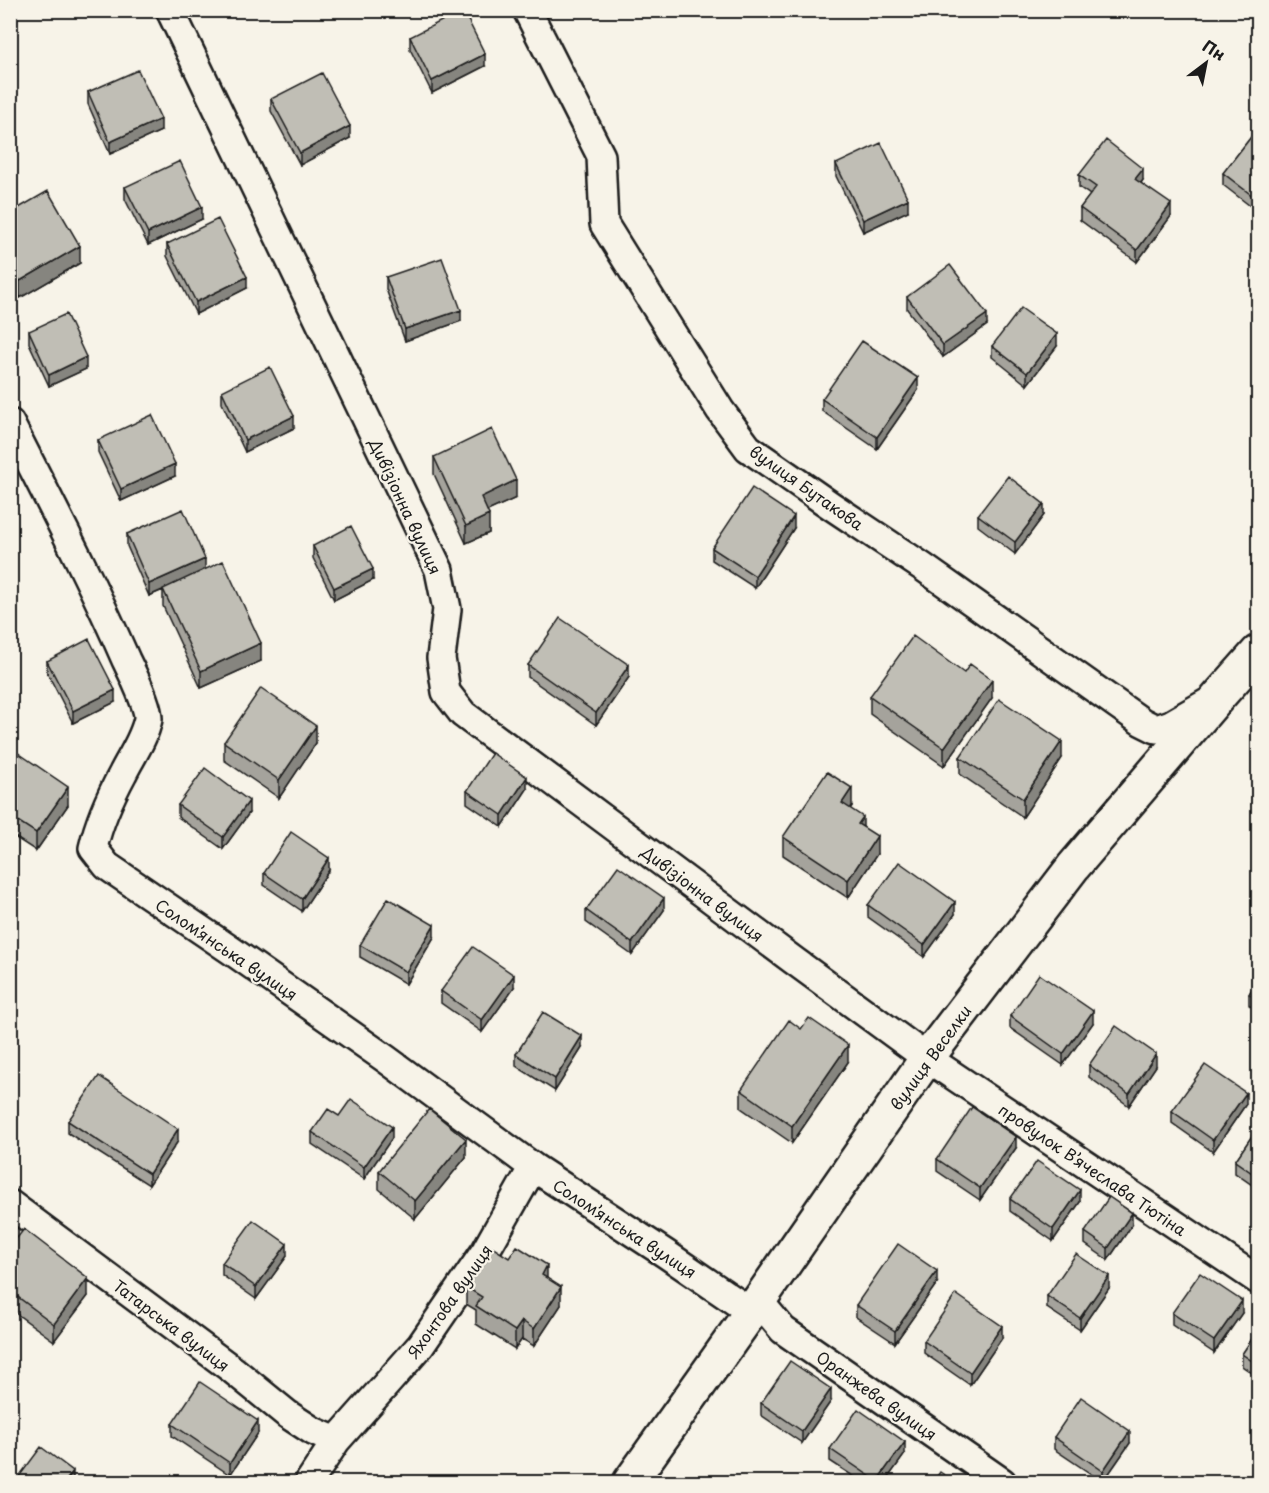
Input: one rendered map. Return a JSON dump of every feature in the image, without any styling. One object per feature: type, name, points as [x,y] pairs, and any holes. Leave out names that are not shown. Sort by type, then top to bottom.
[{"type":"street","name":"Дивізіонна вулиця","points":[[170,10],[439,570],[447,609],[441,658],[446,692],[463,714],[927,1058]]},
{"type":"street","name":"вулиця Бутакова","points":[[527,10],[601,156],[604,224],[720,410],[748,448],[923,567],[1142,722],[1156,729],[1171,724],[1219,696]]},
{"type":"street","name":"Соломʼянська вулиця","points":[[10,423],[106,613],[138,686],[148,717],[140,743],[103,816],[93,848],[107,866],[386,1059],[532,1167],[666,1254],[755,1306]]},
{"type":"street","name":"вулиця Веселки","points":[[630,1482],[927,1058],[1073,867],[1258,652]]},
{"type":"street","name":"провулок Вʼячеслава Тютіна","points":[[927,1058],[1258,1280]]},
{"type":"street","name":"Яхонтова вулиця","points":[[309,1482],[336,1441],[421,1345],[486,1250],[532,1167]]},
{"type":"street","name":"Татарська вулиця","points":[[10,1204],[223,1363],[287,1414],[313,1431],[336,1441]]},
{"type":"street","name":"Оранжева вулиця","points":[[755,1306],[783,1330],[1002,1482]]},
{"type":"building","points":[[463,10],[485,54],[432,81],[410,37]]},
{"type":"building","points":[[138,70],[161,119],[110,142],[88,92]]},
{"type":"building","points":[[322,73],[350,126],[300,153],[271,99]]},
{"type":"building","points":[[1258,128],[1258,200],[1223,173]]},
{"type":"building","points":[[1106,140],[1143,169],[1135,179],[1171,204],[1137,250],[1080,208],[1096,187],[1079,175]]},
{"type":"building","points":[[881,143],[908,199],[863,220],[836,164]]},
{"type":"building","points":[[180,161],[202,207],[148,233],[125,187]]},
{"type":"building","points":[[48,191],[80,246],[20,281],[10,265],[10,213]]},
{"type":"building","points":[[218,219],[247,277],[196,302],[167,244]]},
{"type":"building","points":[[442,258],[461,310],[405,329],[386,277]]},
{"type":"building","points":[[950,265],[987,314],[943,345],[907,297]]},
{"type":"building","points":[[1021,308],[1057,334],[1027,373],[992,346]]},
{"type":"building","points":[[66,314],[86,357],[49,375],[29,331]]},
{"type":"building","points":[[862,341],[918,378],[877,437],[822,399]]},
{"type":"building","points":[[270,367],[294,416],[245,440],[222,391]]},
{"type":"building","points":[[152,415],[175,464],[121,489],[98,440]]},
{"type":"building","points":[[492,429],[516,480],[481,497],[489,515],[466,526],[434,457]]},
{"type":"building","points":[[1008,476],[1044,504],[1015,542],[978,515]]},
{"type":"building","points":[[752,488],[794,516],[755,576],[712,548]]},
{"type":"building","points":[[183,509],[205,559],[149,584],[127,534]]},
{"type":"building","points":[[351,526],[373,569],[334,588],[313,546]]},
{"type":"building","points":[[223,561],[261,643],[201,671],[163,589]]},
{"type":"building","points":[[560,618],[629,665],[596,713],[528,665]]},
{"type":"building","points":[[913,636],[964,673],[970,664],[992,680],[944,748],[870,696]]},
{"type":"building","points":[[89,639],[115,690],[73,711],[47,661]]},
{"type":"building","points":[[261,688],[316,726],[279,780],[224,742]]},
{"type":"building","points":[[999,699],[1062,741],[1023,799],[960,757]]},
{"type":"building","points":[[11,748],[68,787],[36,833],[10,816]]},
{"type":"building","points":[[492,753],[527,777],[502,815],[467,791]]},
{"type":"building","points":[[205,768],[249,801],[223,837],[178,805]]},
{"type":"building","points":[[827,772],[852,788],[842,803],[863,817],[858,824],[877,836],[848,880],[783,837]]},
{"type":"building","points":[[291,832],[329,858],[302,899],[264,873]]},
{"type":"building","points":[[899,862],[955,902],[924,945],[868,905]]},
{"type":"building","points":[[618,866],[664,898],[632,943],[586,910]]},
{"type":"building","points":[[388,898],[434,925],[406,972],[360,945]]},
{"type":"building","points":[[473,947],[514,975],[482,1020],[441,991]]},
{"type":"building","points":[[1039,974],[1093,1011],[1063,1054],[1010,1016]]},
{"type":"building","points":[[1258,979],[1258,1000],[1249,994]]},
{"type":"building","points":[[543,1012],[582,1036],[555,1079],[516,1054]]},
{"type":"building","points":[[809,1018],[848,1045],[792,1126],[741,1090],[789,1020],[801,1029]]},
{"type":"building","points":[[1116,1026],[1156,1054],[1129,1094],[1089,1065]]},
{"type":"building","points":[[1205,1065],[1246,1093],[1213,1140],[1172,1111]]},
{"type":"building","points":[[99,1076],[178,1129],[149,1174],[68,1121]]},
{"type":"building","points":[[351,1099],[392,1127],[364,1167],[312,1132],[328,1109],[339,1116]]},
{"type":"building","points":[[972,1107],[1016,1137],[980,1188],[937,1159]]},
{"type":"building","points":[[429,1109],[466,1139],[415,1201],[379,1171]]},
{"type":"building","points":[[1258,1127],[1258,1177],[1235,1161]]},
{"type":"building","points":[[1037,1161],[1080,1190],[1053,1229],[1010,1199]]},
{"type":"building","points":[[1109,1197],[1132,1213],[1108,1248],[1085,1232]]},
{"type":"building","points":[[253,1220],[287,1244],[256,1287],[222,1263]]},
{"type":"building","points":[[24,1229],[88,1278],[54,1324],[10,1291],[10,1247]]},
{"type":"building","points":[[898,1244],[937,1271],[895,1331],[856,1305]]},
{"type":"building","points":[[517,1246],[547,1265],[542,1275],[561,1287],[534,1329],[522,1321],[515,1331],[476,1306],[482,1297],[466,1287],[492,1247],[509,1258]]},
{"type":"building","points":[[1076,1254],[1109,1276],[1080,1318],[1047,1296]]},
{"type":"building","points":[[1200,1273],[1242,1301],[1214,1341],[1172,1313]]},
{"type":"building","points":[[956,1294],[1002,1326],[970,1373],[924,1341]]},
{"type":"building","points":[[1258,1330],[1258,1365],[1242,1354]]},
{"type":"building","points":[[790,1361],[831,1389],[802,1431],[761,1403]]},
{"type":"building","points":[[200,1382],[258,1421],[230,1463],[172,1424]]},
{"type":"building","points":[[1081,1397],[1130,1431],[1103,1471],[1054,1437]]},
{"type":"building","points":[[858,1409],[905,1442],[877,1481],[830,1449]]},
{"type":"building","points":[[41,1447],[73,1471],[65,1482],[15,1482]]},
{"type":"building","points":[[940,1472],[955,1482],[933,1482]]},
{"type":"building","points":[[1169,1476],[1179,1482],[1164,1482]]}]
